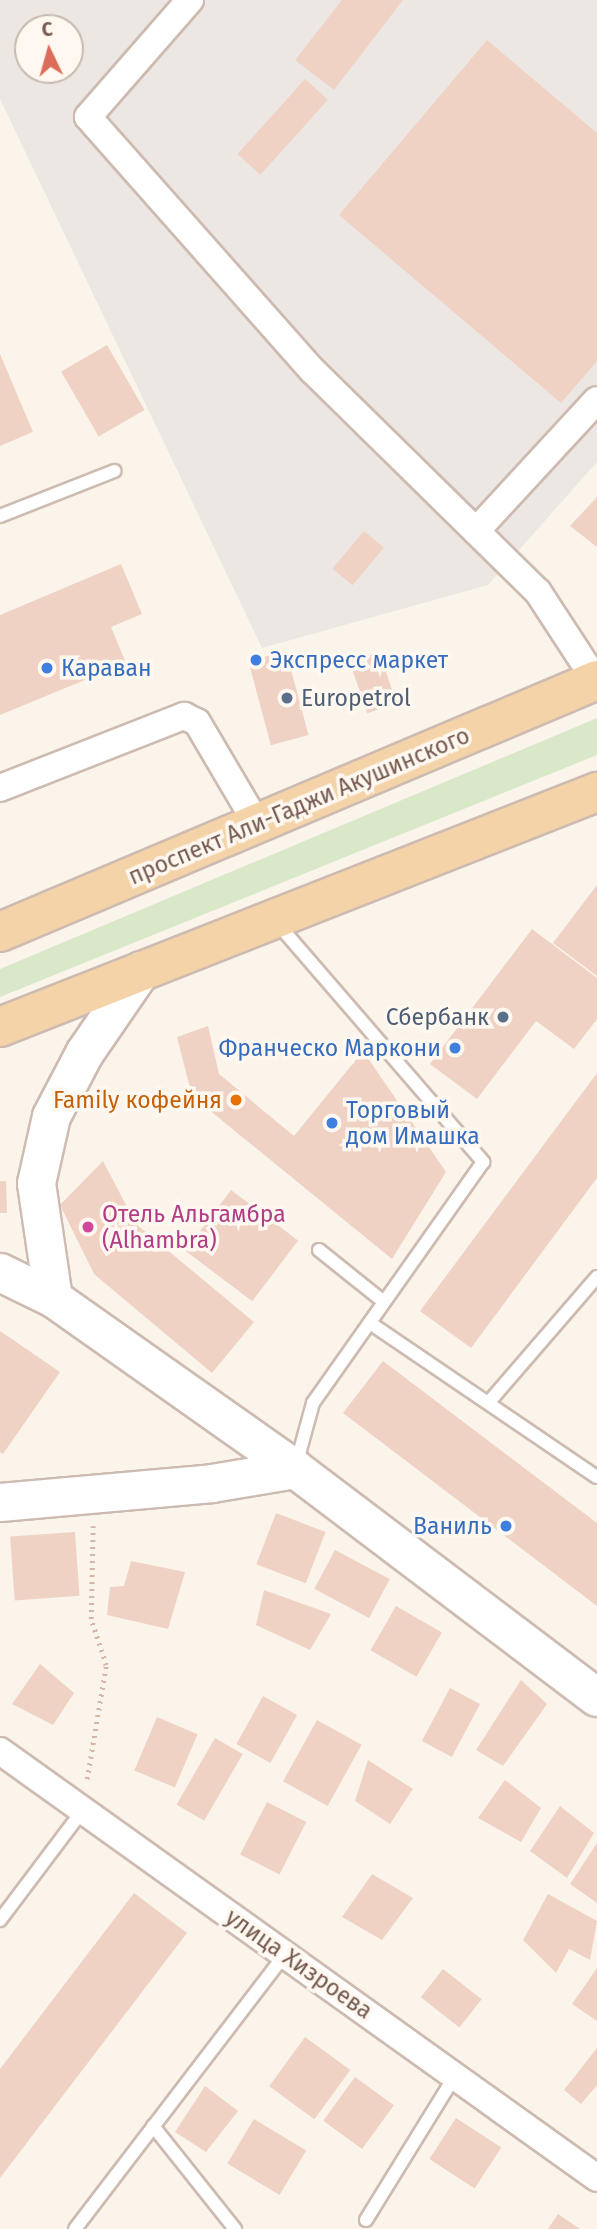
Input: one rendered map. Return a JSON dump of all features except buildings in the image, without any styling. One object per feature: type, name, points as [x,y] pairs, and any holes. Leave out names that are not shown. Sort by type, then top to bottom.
[{"type":"main road","name":"проспект Али-Гаджи Акушинского","points":[[0,932],[596,680]]},
{"type":"main road","points":[[0,1027],[272,917],[597,792]]},
{"type":"main road","points":[[54,1298],[36,1183],[51,1116],[84,1053],[141,970]]},
{"type":"main road","points":[[0,1272],[54,1298],[295,1469],[597,1697]]},
{"type":"main road","points":[[0,1502],[94,1494],[295,1469]]},
{"type":"street","points":[[190,0],[88,117],[313,371],[538,593],[596,680]]},
{"type":"street","points":[[475,531],[597,400]]},
{"type":"street","points":[[0,788],[184,716],[197,723],[257,824]]},
{"type":"street","name":"улица Хизроева","points":[[0,1751],[597,2178]]},
{"type":"lane","points":[[0,516],[114,471]]},
{"type":"lane","points":[[272,917],[483,1162],[313,1403],[295,1469]]},
{"type":"lane","points":[[319,1250],[384,1302]]},
{"type":"lane","points":[[489,1402],[597,1277]]},
{"type":"lane","points":[[369,1323],[597,1477]]},
{"type":"lane","points":[[0,1920],[82,1811]]},
{"type":"lane","points":[[75,2229],[286,1954]]},
{"type":"lane","points":[[366,2220],[455,2076]]},
{"type":"lane","points":[[153,2126],[235,2229]]},
{"type":"path","points":[[82,1811],[106,1665],[91,1619],[94,1494]]},
{"type":"shaded area","points":[[0,0],[597,0],[597,462],[488,585],[262,648],[0,99]]},
{"type":"green space","points":[[597,718],[597,755],[0,997],[0,969]]},
{"type":"place","name":"Экспресс маркет","points":[[256,660]]},
{"type":"place","name":"Караван","points":[[47,668]]},
{"type":"place","name":"Europetrol","points":[[287,698]]},
{"type":"place","name":"Сбербанк","points":[[503,1017]]},
{"type":"place","name":"Франческо Маркони","points":[[455,1048]]},
{"type":"place","name":"Family кофейня","points":[[236,1100]]},
{"type":"place","name":"Торговый дом Имашка","points":[[332,1123]]},
{"type":"place","name":"Отель Альгамбра (Alhambra)","points":[[88,1227]]},
{"type":"place","name":"Ваниль","points":[[506,1526]]}]
